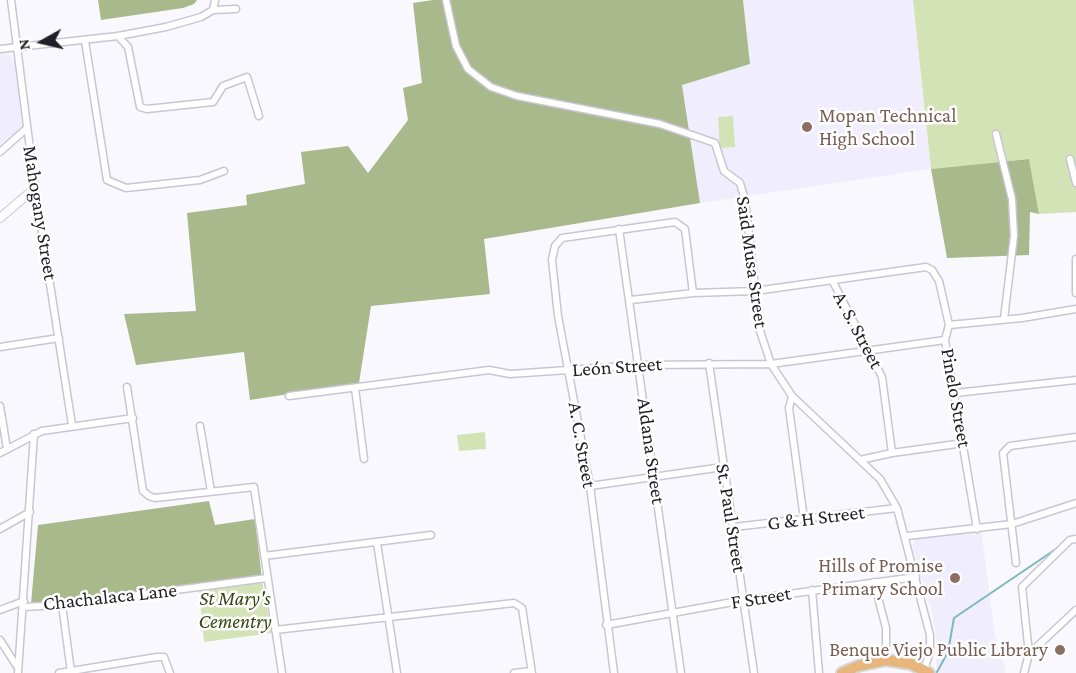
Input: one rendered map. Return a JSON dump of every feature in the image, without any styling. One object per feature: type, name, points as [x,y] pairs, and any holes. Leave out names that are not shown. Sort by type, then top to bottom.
[{"type":"highway","points":[[842,673],[858,666],[886,660],[911,664],[926,671]]},
{"type":"street","name":"Mahogany Street","points":[[11,0],[35,188],[72,425]]},
{"type":"street","points":[[213,10],[215,0]]},
{"type":"street","name":"Said Musa Street","points":[[446,0],[456,46],[468,69],[491,87],[517,96],[660,124],[715,143],[724,171],[740,183],[745,200],[760,331],[771,364],[792,396],[880,479],[897,508],[907,536],[930,635],[930,652],[926,671]]},
{"type":"street","points":[[0,49],[118,36],[166,27],[201,17],[213,10],[236,9]]},
{"type":"street","points":[[118,36],[128,47],[140,107],[147,109],[213,102],[223,86],[247,77],[259,116]]},
{"type":"street","points":[[85,41],[106,180],[126,188],[200,180],[224,171]]},
{"type":"street","points":[[0,152],[27,128]]},
{"type":"street","points":[[996,134],[1012,199],[1014,236],[1004,319]]},
{"type":"street","points":[[1070,159],[1076,183]]},
{"type":"street","points":[[0,218],[35,188]]},
{"type":"street","name":"A. C. Street","points":[[614,673],[606,625],[590,486],[556,294],[552,260],[555,246],[562,238],[675,222],[685,229],[693,293]]},
{"type":"street","name":"Aldana Street","points":[[619,229],[631,300],[681,673]]},
{"type":"street","points":[[1076,259],[1076,293]]},
{"type":"street","name":"Pinelo Street","points":[[832,280],[926,267],[932,270],[939,281],[949,325],[945,340],[956,393],[977,529]]},
{"type":"street","points":[[631,300],[693,293],[755,291],[832,280]]},
{"type":"street","name":"A. S. Street","points":[[832,280],[882,377],[892,453]]},
{"type":"street","points":[[949,325],[1076,309]]},
{"type":"street","points":[[0,347],[58,338]]},
{"type":"street","name":"León Street","points":[[289,396],[489,370],[510,374],[640,365],[771,364],[945,340]]},
{"type":"street","name":"St. Paul Street","points":[[709,363],[754,673]]},
{"type":"street","points":[[956,393],[1076,380]]},
{"type":"street","points":[[128,387],[143,491],[149,496],[155,498],[254,487],[282,673]]},
{"type":"street","points":[[355,388],[364,459]]},
{"type":"street","points":[[792,396],[789,408],[804,519]]},
{"type":"street","points":[[0,406],[7,449]]},
{"type":"street","points":[[0,453],[34,434],[72,425],[133,418]]},
{"type":"street","points":[[200,426],[211,491]]},
{"type":"street","points":[[19,671],[34,434]]},
{"type":"street","points":[[1016,563],[1002,459],[1005,449],[1076,437]]},
{"type":"street","points":[[860,460],[964,443]]},
{"type":"street","points":[[590,486],[654,475],[723,467]]},
{"type":"street","points":[[907,536],[1011,524],[1076,503]]},
{"type":"street","name":"G & H Street","points":[[734,527],[897,508]]},
{"type":"street","points":[[0,529],[30,512]]},
{"type":"street","points":[[264,556],[432,535]]},
{"type":"street","points":[[1024,673],[1029,654],[1022,587],[1070,540],[1076,539]]},
{"type":"street","points":[[376,543],[397,673]]},
{"type":"street","name":"F Street","points":[[606,625],[744,600],[916,577]]},
{"type":"street","name":"Chachalaca Lane","points":[[0,610],[23,604],[62,605],[267,578]]},
{"type":"street","points":[[874,582],[886,628],[886,660]]},
{"type":"street","points":[[812,590],[819,673]]},
{"type":"street","points":[[275,630],[519,604],[522,608],[531,672],[514,673]]},
{"type":"street","points":[[62,605],[70,671]]},
{"type":"street","points":[[1029,654],[1076,610]]},
{"type":"street","points":[[0,640],[19,671]]},
{"type":"street","points":[[59,673],[164,657],[170,673]]},
{"type":"shaded area","name":"Mopan Technical High School","points":[[743,0],[913,0],[931,169],[700,203],[682,84],[750,64]]},
{"type":"shaded area","points":[[0,51],[10,56],[17,67],[23,126],[0,145]]},
{"type":"shaded area","name":"Hills of Promise Primary School","points":[[981,530],[995,635],[1006,670],[1005,673],[939,673],[936,666],[936,635],[932,612],[912,545],[917,538]]},
{"type":"green space","points":[[98,0],[197,0],[194,4],[183,8],[101,20]]},
{"type":"green space","points":[[433,0],[743,0],[750,64],[682,85],[700,203],[484,239],[490,294],[371,306],[359,383],[250,400],[244,352],[136,365],[124,314],[196,311],[187,213],[247,205],[246,195],[305,184],[301,152],[348,146],[368,173],[408,120],[403,88],[422,83],[413,3]]},
{"type":"green space","points":[[913,0],[1076,0],[1076,212],[1039,214],[1029,159],[931,169]]},
{"type":"green space","points":[[733,116],[735,147],[720,148],[718,117]]},
{"type":"green space","points":[[1029,159],[1039,214],[1030,212],[1029,255],[947,258],[931,169]]},
{"type":"green space","points":[[485,432],[486,449],[459,451],[457,435]]},
{"type":"green space","points":[[209,501],[215,525],[255,519],[262,579],[31,604],[38,525]]},
{"type":"green space","name":"St Mary's Cementry","points":[[262,581],[272,633],[204,642],[199,589]]},
{"type":"waterway","points":[[937,672],[948,652],[954,618],[1056,549]]},
{"type":"place","name":"Mopan Technical High School","points":[[807,127]]},
{"type":"place","name":"Hills of Promise Primary School","points":[[955,578]]},
{"type":"place","name":"Benque Viejo Public Library","points":[[1060,650]]}]
